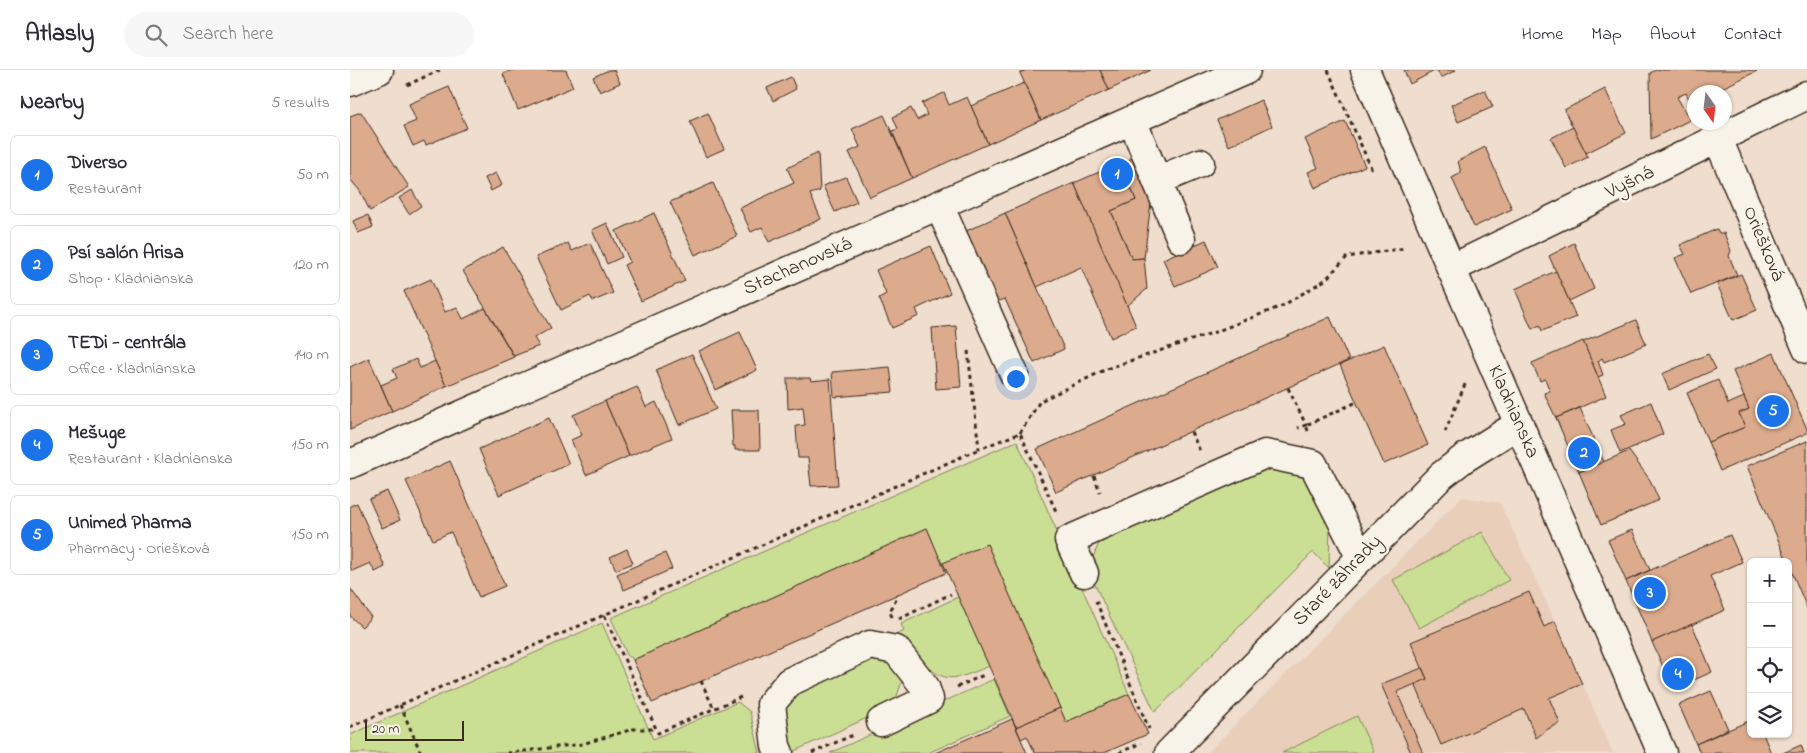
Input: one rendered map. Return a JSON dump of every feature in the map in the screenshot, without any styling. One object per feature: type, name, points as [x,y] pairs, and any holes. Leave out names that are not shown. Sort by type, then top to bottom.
[{"type":"street","points":[[350,82],[379,70]]},
{"type":"street","name":"Stachanovská","points":[[350,464],[1246,70]]},
{"type":"street","name":"Kladnianska","points":[[1365,70],[1662,753]]},
{"type":"street","name":"Vyšná","points":[[1452,269],[1807,95]]},
{"type":"street","points":[[1132,120],[1181,239]]},
{"type":"street","name":"Oriešková","points":[[1718,139],[1807,349]]},
{"type":"street","points":[[1157,181],[1200,163]]},
{"type":"street","points":[[939,205],[1014,374]]},
{"type":"street","name":"Staré záhrady","points":[[1161,745],[1361,558],[1441,476],[1463,458],[1519,424]]},
{"type":"street","points":[[1084,573],[1069,540],[1265,454],[1313,464],[1361,558]]},
{"type":"street","points":[[780,753],[776,746],[771,704],[789,682],[870,645],[896,650],[925,687],[929,699],[881,722]]},
{"type":"path","points":[[1020,433],[1040,401],[1100,372],[1282,306],[1325,280],[1347,257],[1406,248]]},
{"type":"path","points":[[1444,435],[1468,378]]},
{"type":"path","points":[[1310,434],[1306,425],[1356,402]]},
{"type":"path","points":[[350,727],[979,449]]},
{"type":"path","points":[[1084,573],[1161,745]]},
{"type":"path","points":[[894,621],[951,594]]},
{"type":"path","points":[[604,615],[658,733],[750,693],[771,704]]},
{"type":"path","points":[[701,681],[714,709]]},
{"type":"path","points":[[400,705],[421,753]]},
{"type":"path","points":[[812,753],[881,722]]},
{"type":"path","points":[[507,753],[582,744],[633,729],[656,729]]},
{"type":"path","points":[[1119,753],[1144,741]]},
{"type":"shaded area","points":[[1462,497],[1500,503],[1555,621],[1613,753],[1207,753]]},
{"type":"green space","points":[[1017,441],[1129,694],[1066,722],[987,544],[942,564],[927,528],[633,660],[631,657],[628,657],[611,618]]},
{"type":"green space","points":[[1260,468],[1297,473],[1314,488],[1330,521],[1329,568],[1313,552],[1155,712],[1088,570],[1098,545],[1119,527]]},
{"type":"green space","points":[[1482,532],[1509,580],[1419,628],[1393,580]]},
{"type":"green space","points":[[958,597],[989,666],[954,678],[939,675],[894,636],[904,631],[901,624]]},
{"type":"green space","points":[[602,623],[653,739],[738,702],[750,712],[760,753],[350,753],[350,735]]},
{"type":"green space","points":[[879,658],[890,665],[902,681],[896,699],[878,713],[790,753],[781,716],[792,697],[808,684],[863,659]]},
{"type":"green space","points":[[994,679],[1010,716],[928,753],[830,753]]},
{"type":"green space","points":[[1357,716],[1374,753],[1282,753]]},
{"type":"building","points":[[512,70],[566,70],[573,87],[518,110],[503,74]]},
{"type":"building","points":[[609,70],[614,70],[620,83],[600,92],[593,77]]},
{"type":"building","points":[[1026,70],[1100,70],[1109,90],[1041,120],[1020,73]]},
{"type":"building","points":[[1100,70],[1151,70],[1109,90]]},
{"type":"building","points":[[1404,70],[1436,70],[1410,84]]},
{"type":"building","points":[[1437,70],[1456,70],[1441,78]]},
{"type":"building","points":[[1656,70],[1757,71],[1728,85],[1687,85],[1687,95],[1686,93],[1677,97],[1687,115],[1687,121],[1651,139],[1650,73]]},
{"type":"building","points":[[791,77],[796,89],[773,101],[767,88]]},
{"type":"building","points":[[1024,83],[1041,120],[988,144],[971,106]]},
{"type":"building","points":[[449,87],[467,128],[426,145],[424,141],[413,146],[404,126],[416,121],[409,104]]},
{"type":"building","points":[[1605,89],[1626,133],[1586,153],[1564,110]]},
{"type":"building","points":[[1485,90],[1493,107],[1458,122],[1451,105]]},
{"type":"building","points":[[944,93],[949,105],[967,97],[988,144],[912,178],[892,131],[898,129],[893,117],[911,108],[917,120],[927,115],[922,103]]},
{"type":"building","points":[[1261,100],[1272,126],[1229,146],[1217,120]]},
{"type":"building","points":[[361,112],[409,187],[370,211],[360,191],[350,179],[350,116]]},
{"type":"building","points":[[708,113],[724,149],[706,157],[690,121]]},
{"type":"building","points":[[884,115],[912,178],[870,197],[849,152],[860,147],[852,129]]},
{"type":"building","points":[[1345,121],[1365,166],[1315,188],[1308,172],[1318,168],[1305,139]]},
{"type":"building","points":[[1573,127],[1588,157],[1566,168],[1551,138]]},
{"type":"building","points":[[1485,147],[1512,209],[1474,227],[1452,178],[1461,173],[1458,161]]},
{"type":"building","points":[[818,153],[820,191],[810,194],[821,219],[769,242],[762,227],[751,232],[740,208],[794,183],[787,168]]},
{"type":"building","points":[[1133,158],[1151,202],[1144,258],[1132,259],[1111,211],[1136,200],[1120,163]]},
{"type":"building","points":[[1120,163],[1136,200],[1111,211],[1132,259],[1144,258],[1147,289],[1127,306],[1074,183]]},
{"type":"building","points":[[496,173],[502,185],[491,191],[485,178]]},
{"type":"building","points":[[846,177],[857,202],[835,212],[823,186]]},
{"type":"building","points":[[713,183],[737,236],[695,255],[670,202]]},
{"type":"building","points":[[1074,183],[1136,326],[1111,338],[1081,267],[1037,287],[1005,213]]},
{"type":"building","points":[[412,190],[421,206],[409,214],[399,198]]},
{"type":"building","points":[[654,213],[685,281],[641,301],[624,265],[630,262],[616,231]]},
{"type":"building","points":[[1005,213],[1064,349],[1034,363],[1005,299],[995,302],[964,232]]},
{"type":"building","points":[[368,215],[373,227],[358,233],[353,221]]},
{"type":"building","points":[[607,223],[622,257],[607,264],[592,230]]},
{"type":"building","points":[[1717,229],[1719,233],[1724,233],[1731,251],[1729,256],[1737,275],[1691,294],[1675,258],[1685,254],[1680,245]]},
{"type":"building","points":[[1206,240],[1218,267],[1175,286],[1163,259]]},
{"type":"building","points":[[568,243],[572,251],[590,243],[613,293],[593,301],[590,296],[561,310],[536,257]]},
{"type":"building","points":[[1574,243],[1594,289],[1569,301],[1549,256]]},
{"type":"building","points":[[931,246],[950,293],[916,309],[919,316],[892,328],[879,298],[886,294],[876,270]]},
{"type":"building","points":[[503,247],[551,328],[534,338],[539,346],[514,356],[463,271]]},
{"type":"building","points":[[1556,271],[1576,317],[1542,331],[1540,325],[1532,329],[1515,289]]},
{"type":"building","points":[[1741,274],[1757,310],[1733,320],[1717,284]]},
{"type":"building","points":[[431,279],[445,312],[457,307],[463,319],[485,308],[514,357],[446,386],[404,291]]},
{"type":"building","points":[[1330,317],[1349,360],[1056,492],[1037,449]]},
{"type":"building","points":[[1636,320],[1646,344],[1604,362],[1602,358],[1598,361],[1603,375],[1598,377],[1583,342]]},
{"type":"building","points":[[956,326],[961,387],[936,389],[932,328]]},
{"type":"building","points":[[740,332],[757,370],[715,390],[699,351]]},
{"type":"building","points":[[1583,341],[1606,396],[1556,418],[1544,393],[1550,391],[1545,379],[1540,381],[1532,363]]},
{"type":"building","points":[[1384,345],[1428,445],[1384,464],[1340,365]]},
{"type":"building","points":[[1774,353],[1807,429],[1807,433],[1720,471],[1708,442],[1745,427],[1739,413],[1749,409],[1733,371]]},
{"type":"building","points":[[692,354],[716,409],[679,425],[656,370]]},
{"type":"building","points":[[1708,354],[1716,369],[1669,390],[1662,374]]},
{"type":"building","points":[[369,358],[392,411],[350,430],[350,367]]},
{"type":"building","points":[[416,359],[420,368],[435,361],[446,386],[392,411],[381,385],[397,378],[393,369]]},
{"type":"building","points":[[890,367],[893,392],[834,397],[832,372]]},
{"type":"building","points":[[787,378],[810,378],[811,381],[830,379],[838,485],[811,486],[808,458],[798,458],[796,426],[805,425],[803,407],[788,409]]},
{"type":"building","points":[[1718,380],[1728,404],[1744,397],[1749,409],[1739,413],[1745,427],[1708,442],[1687,393]]},
{"type":"building","points":[[637,387],[646,407],[656,402],[672,438],[629,456],[605,401]]},
{"type":"building","points":[[605,401],[629,456],[586,475],[571,440],[582,435],[573,415]]},
{"type":"building","points":[[1651,402],[1663,434],[1620,453],[1611,430],[1626,424],[1621,415]]},
{"type":"building","points":[[1580,408],[1604,462],[1579,472],[1556,418]]},
{"type":"building","points":[[731,410],[759,410],[760,450],[735,450],[735,446],[733,446]]},
{"type":"building","points":[[549,418],[569,464],[499,495],[479,449]]},
{"type":"building","points":[[1807,441],[1807,608],[1792,572],[1792,558],[1786,558],[1747,466]]},
{"type":"building","points":[[1629,451],[1650,480],[1659,500],[1601,525],[1579,472]]},
{"type":"building","points":[[450,461],[505,586],[479,597],[451,532],[433,540],[406,481]]},
{"type":"building","points":[[387,491],[400,520],[382,528],[369,499]]},
{"type":"building","points":[[357,503],[385,567],[375,572],[370,563],[352,571],[350,566],[350,506]]},
{"type":"building","points":[[927,528],[946,573],[652,703],[633,660]]},
{"type":"building","points":[[1632,530],[1650,570],[1626,581],[1608,540]]},
{"type":"building","points":[[1730,535],[1742,562],[1710,576],[1725,610],[1652,642],[1626,581]]},
{"type":"building","points":[[987,544],[1060,708],[1016,727],[943,563]]},
{"type":"building","points":[[627,549],[633,563],[616,570],[610,557]]},
{"type":"building","points":[[665,553],[672,569],[624,590],[617,574]]},
{"type":"building","points":[[350,588],[371,617],[362,627],[350,616]]},
{"type":"building","points":[[1529,592],[1544,627],[1555,621],[1582,684],[1549,698],[1560,723],[1536,738],[1524,709],[1441,745],[1415,684],[1427,679],[1411,642]]},
{"type":"building","points":[[1692,624],[1712,672],[1673,689],[1652,642]]},
{"type":"building","points":[[1422,668],[1427,679],[1397,692],[1423,753],[1411,753],[1381,684]]},
{"type":"building","points":[[1711,691],[1728,729],[1696,744],[1679,705]]},
{"type":"building","points":[[1129,694],[1148,734],[1104,753],[1035,753],[1027,736],[1021,739],[1016,727],[1060,708],[1066,722]]},
{"type":"building","points":[[1012,719],[1027,753],[935,753]]},
{"type":"building","points":[[1747,722],[1747,738],[1765,738],[1771,753],[1700,753],[1696,744]]},
{"type":"building","points":[[1801,745],[1804,753],[1783,753]]},
{"type":"place","name":"Diverso","points":[[1117,174]]},
{"type":"place","name":"Unimed Pharma","points":[[1773,411]]},
{"type":"place","name":"Psí salón Arisa","points":[[1584,453]]},
{"type":"place","name":"TEDi - centrála","points":[[1650,593]]},
{"type":"place","name":"Mešuge","points":[[1678,674]]}]
